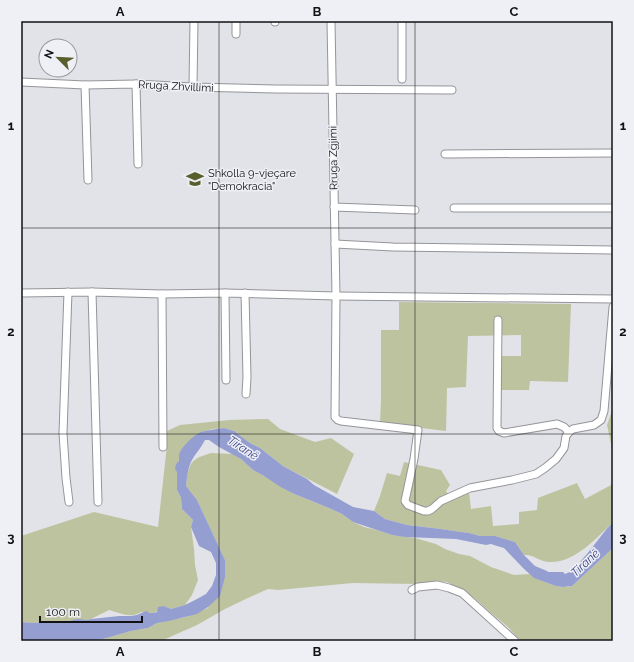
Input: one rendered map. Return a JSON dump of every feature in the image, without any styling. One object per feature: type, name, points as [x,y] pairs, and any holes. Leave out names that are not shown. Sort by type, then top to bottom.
[{"type":"street","points":[[193,87],[194,21]]},
{"type":"street","points":[[236,21],[236,34]]},
{"type":"street","name":"Rruga Zgjimi","points":[[331,21],[336,296],[335,417],[341,421],[418,430],[414,459],[405,501],[408,505],[424,511],[428,511],[441,501],[470,488],[536,474],[556,459],[564,448],[568,432]]},
{"type":"street","points":[[402,21],[402,79]]},
{"type":"street","name":"Rruga Zhvillimi","points":[[21,82],[85,85],[136,84],[193,87],[332,90],[452,90]]},
{"type":"street","points":[[136,84],[138,164]]},
{"type":"street","points":[[85,85],[88,180]]},
{"type":"street","points":[[445,154],[613,153]]},
{"type":"street","points":[[334,207],[415,210]]},
{"type":"street","points":[[454,208],[613,208]]},
{"type":"street","points":[[335,244],[393,247],[613,250]]},
{"type":"street","points":[[68,292],[63,432],[69,502]]},
{"type":"street","points":[[92,292],[98,502]]},
{"type":"street","points":[[21,293],[245,293],[336,296],[613,299]]},
{"type":"street","points":[[225,293],[226,380]]},
{"type":"street","points":[[245,293],[246,394]]},
{"type":"street","points":[[162,294],[163,447]]},
{"type":"street","points":[[498,320],[499,431],[504,433],[557,424],[564,426],[568,432],[573,428],[594,425],[601,420],[604,411],[613,307]]},
{"type":"street","points":[[412,590],[418,587],[437,585],[462,593],[515,641]]},
{"type":"green space","points":[[399,302],[571,304],[568,382],[530,381],[529,390],[501,390],[501,356],[521,356],[521,335],[468,336],[466,387],[447,388],[446,431],[380,423],[381,330],[399,330]]},
{"type":"green space","points":[[613,408],[613,453],[607,425]]},
{"type":"green space","points":[[268,419],[280,429],[315,442],[331,438],[354,454],[337,494],[283,466],[260,448],[250,443],[234,431],[224,428],[212,429],[200,433],[179,461],[177,472],[177,490],[181,498],[182,509],[193,520],[191,527],[198,580],[192,595],[185,605],[171,609],[164,606],[154,613],[141,612],[133,615],[125,615],[109,610],[87,621],[77,619],[70,622],[61,623],[58,621],[33,623],[21,622],[21,536],[94,512],[158,527],[167,445],[167,431],[180,425],[229,420]]},
{"type":"green space","points":[[211,453],[233,454],[253,470],[292,493],[342,514],[353,522],[364,527],[392,535],[415,538],[436,544],[459,554],[470,556],[491,567],[514,575],[530,574],[550,584],[564,587],[572,586],[613,548],[613,641],[521,641],[508,627],[464,590],[447,582],[435,581],[416,584],[353,583],[278,590],[268,589],[225,609],[197,625],[161,641],[87,641],[103,639],[148,628],[157,623],[186,617],[208,608],[225,560],[197,500],[186,486],[188,471],[193,461],[201,456]]},
{"type":"green space","points":[[404,462],[441,470],[450,485],[446,491],[452,500],[469,492],[471,509],[491,506],[493,526],[519,524],[519,512],[537,510],[538,498],[577,483],[585,499],[613,484],[613,522],[592,542],[576,554],[559,561],[550,562],[524,555],[515,542],[495,536],[480,536],[469,533],[407,525],[385,519],[374,511],[387,473],[400,476]]},
{"type":"water","name":"Tiranë","points":[[224,428],[234,431],[250,443],[260,448],[283,466],[353,507],[374,511],[385,519],[407,525],[469,533],[480,536],[495,536],[515,542],[524,555],[535,566],[548,572],[563,572],[565,574],[577,569],[581,561],[613,522],[613,548],[572,586],[556,586],[534,578],[504,548],[491,544],[486,545],[456,539],[392,535],[353,522],[342,514],[279,486],[253,470],[241,459],[209,440],[205,440],[191,463],[186,486],[197,500],[225,560],[225,577],[220,596],[208,607],[197,614],[157,623],[148,628],[103,639],[87,641],[21,641],[21,622],[69,622],[76,619],[88,620],[131,616],[146,611],[154,613],[157,612],[158,607],[164,606],[171,609],[185,605],[206,594],[212,586],[216,575],[216,563],[211,552],[199,546],[191,527],[193,520],[182,509],[181,498],[177,490],[177,472],[175,469],[176,464],[179,461],[180,452],[191,438],[201,432]]},
{"type":"place","name":"Shkolla 9-vjeçare \"Demokracia\"","points":[[195,179]]}]
